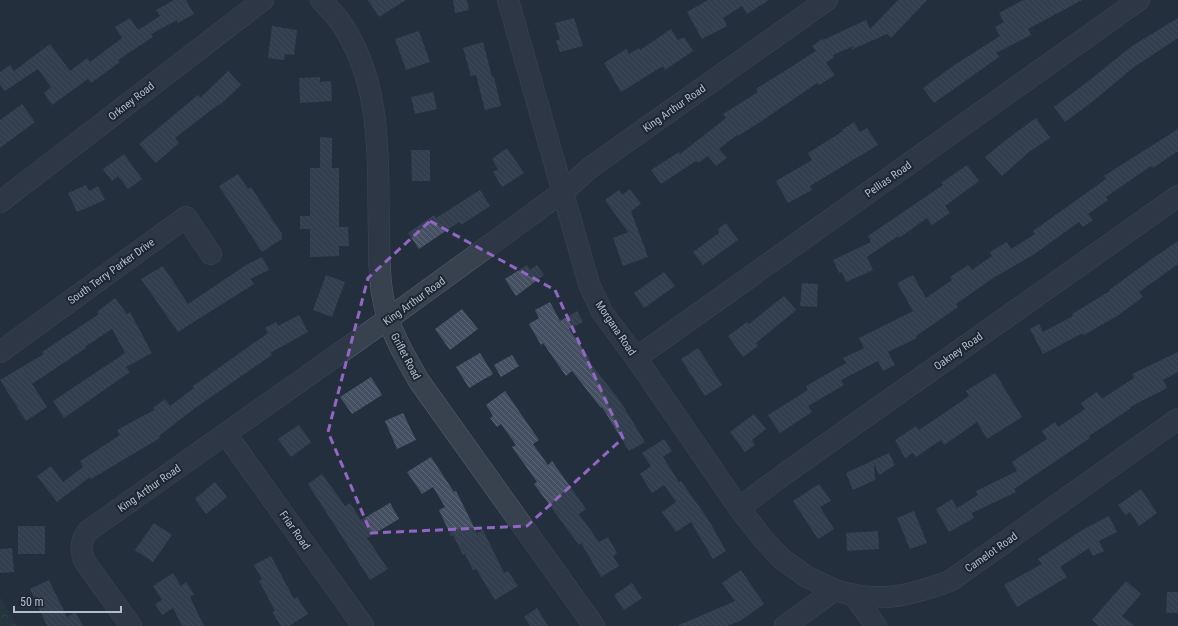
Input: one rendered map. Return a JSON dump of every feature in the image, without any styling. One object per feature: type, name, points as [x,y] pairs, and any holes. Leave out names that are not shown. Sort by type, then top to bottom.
[{"type":"street","name":"Orkney Road","points":[[0,202],[263,0]]},
{"type":"street","name":"Griflet Road","points":[[321,0],[339,20],[355,48],[367,75],[373,102],[376,129],[380,276],[388,319],[399,346],[419,381],[594,626]]},
{"type":"street","name":"Morgana Road","points":[[508,0],[564,191],[589,284],[602,312],[636,358],[739,508],[763,539],[782,559],[807,577],[835,590]]},
{"type":"street","name":"King Arthur Road","points":[[131,626],[85,562],[81,547],[83,538],[88,531],[388,319],[564,191],[591,167],[827,0]]},
{"type":"street","name":"Pellias Road","points":[[636,358],[1139,0]]},
{"type":"street","name":"Oakney Road","points":[[739,508],[790,470],[1178,196]]},
{"type":"street","name":"South Terry Parker Drive","points":[[0,352],[186,217],[211,254]]},
{"type":"street","name":"Camelot Road","points":[[835,590],[855,597],[885,598],[918,593],[950,581],[1178,419]]},
{"type":"street","name":"Friar Road","points":[[226,434],[363,626]]},
{"type":"street","points":[[785,626],[835,590]]},
{"type":"street","points":[[855,597],[876,626]]},
{"type":"highlighted area","points":[[430,221],[555,290],[623,438],[527,526],[371,533],[328,432],[368,278]]},
{"type":"green space","points":[[0,597],[17,626],[0,626]]},
{"type":"building","points":[[174,0],[186,0],[194,14],[178,23],[177,20],[151,34],[153,37],[118,60],[120,62],[91,83],[88,79],[52,105],[44,93],[51,87],[38,69],[5,91],[0,84],[0,72],[10,65],[14,71],[50,44],[70,71],[87,58],[90,62],[122,38],[115,27],[130,18],[138,30],[160,16],[156,10]]},
{"type":"building","points":[[368,0],[406,0],[379,17]]},
{"type":"building","points":[[453,0],[467,0],[469,10],[455,13]]},
{"type":"building","points":[[708,0],[769,0],[747,14],[742,6],[723,18],[727,26],[702,39],[687,12]]},
{"type":"building","points":[[898,0],[927,0],[891,38],[887,34],[851,50],[854,46],[833,55],[834,57],[826,63],[835,75],[819,85],[817,83],[763,120],[738,136],[737,135],[719,149],[727,158],[716,166],[708,156],[698,163],[696,161],[661,184],[651,170],[679,152],[680,154],[726,118],[723,114],[758,92],[756,89],[816,51],[812,46],[822,39],[823,40],[866,20],[870,29]]},
{"type":"building","points":[[1023,0],[1082,0],[1028,29],[1031,35],[996,53],[999,57],[934,103],[923,88],[953,66],[1000,36],[995,27],[1004,22],[999,13]]},
{"type":"building","points":[[574,18],[583,46],[560,52],[556,41],[560,39],[555,23]]},
{"type":"building","points":[[1178,18],[1178,38],[1134,67],[1065,122],[1054,107],[1132,46]]},
{"type":"building","points":[[272,26],[297,30],[294,55],[285,54],[284,60],[268,58]]},
{"type":"building","points":[[671,29],[678,40],[684,37],[693,51],[665,70],[663,66],[621,92],[604,63],[626,49],[629,54],[639,48],[640,50]]},
{"type":"building","points":[[419,31],[430,62],[406,70],[395,39]]},
{"type":"building","points":[[483,42],[501,106],[485,110],[476,75],[471,76],[463,48]]},
{"type":"building","points":[[228,71],[241,85],[220,105],[219,104],[175,138],[179,143],[156,163],[139,144],[198,95],[200,98]]},
{"type":"building","points":[[320,77],[320,82],[331,81],[332,101],[300,103],[299,78]]},
{"type":"building","points":[[433,92],[437,109],[415,114],[411,97]]},
{"type":"building","points":[[22,104],[35,122],[0,148],[0,120]]},
{"type":"building","points":[[1036,118],[1050,138],[1029,152],[1002,176],[985,157]]},
{"type":"building","points":[[854,122],[860,132],[867,128],[878,145],[810,186],[812,190],[788,203],[776,181],[812,160],[808,153],[843,131],[842,130]]},
{"type":"building","points":[[1178,129],[1178,151],[1153,168],[1151,166],[1106,197],[1108,200],[1088,214],[1093,220],[1083,227],[1079,222],[1033,255],[993,278],[956,304],[958,307],[916,336],[917,338],[888,352],[895,365],[883,371],[878,361],[841,380],[844,385],[808,406],[812,412],[780,433],[768,415],[808,390],[806,386],[846,363],[843,358],[864,348],[859,338],[913,311],[897,283],[913,275],[926,298],[952,280],[950,277],[968,265],[972,270],[992,256],[990,252],[1007,242],[1011,249],[1035,234],[1033,231],[1106,179],[1104,176]]},
{"type":"building","points":[[320,137],[332,138],[332,168],[339,168],[339,227],[348,227],[349,246],[339,246],[339,256],[310,257],[310,229],[300,229],[300,216],[310,216],[310,168],[320,168]]},
{"type":"building","points":[[507,148],[524,173],[502,187],[493,172],[498,169],[492,159]]},
{"type":"building","points":[[411,150],[430,150],[430,181],[412,181]]},
{"type":"building","points":[[124,154],[142,179],[128,189],[118,176],[112,181],[103,169]]},
{"type":"building","points":[[967,165],[979,181],[945,206],[950,213],[932,225],[927,218],[899,238],[898,236],[867,257],[873,270],[846,282],[842,272],[839,273],[833,260],[871,242],[868,236],[943,185],[941,183]]},
{"type":"building","points":[[238,174],[248,189],[251,187],[282,234],[282,239],[262,252],[219,186]]},
{"type":"building","points":[[86,185],[89,191],[98,186],[105,200],[77,212],[68,193]]},
{"type":"building","points":[[630,189],[641,204],[631,211],[648,257],[623,266],[613,238],[628,232],[605,200],[619,190],[622,195]]},
{"type":"building","points":[[480,190],[490,206],[461,225],[459,222],[419,249],[408,233],[434,215],[436,218]]},
{"type":"building","points":[[726,223],[738,240],[703,265],[693,252],[719,233],[718,229]]},
{"type":"building","points":[[1178,241],[1178,264],[1139,292],[1143,297],[1117,316],[1084,335],[1083,333],[1043,354],[1030,329],[1039,324],[1043,332],[1073,316],[1072,314],[1110,291],[1109,290]]},
{"type":"building","points":[[262,257],[269,270],[250,279],[254,284],[178,332],[141,279],[163,266],[188,304],[246,265]]},
{"type":"building","points":[[527,265],[530,270],[537,265],[544,275],[516,296],[505,279]]},
{"type":"building","points":[[664,272],[675,286],[644,308],[634,293]]},
{"type":"building","points":[[326,275],[345,282],[332,317],[313,310]]},
{"type":"building","points":[[802,283],[818,284],[817,307],[800,306]]},
{"type":"building","points":[[784,296],[796,310],[756,343],[758,346],[743,357],[728,336],[747,322],[749,324]]},
{"type":"building","points":[[115,298],[127,314],[130,312],[152,353],[126,367],[130,372],[64,418],[53,401],[125,353],[112,329],[32,384],[47,407],[26,421],[0,380],[44,354],[42,352],[99,314],[97,312]]},
{"type":"building","points":[[550,302],[560,321],[577,311],[583,322],[569,329],[590,359],[588,360],[620,401],[645,442],[629,451],[602,407],[601,408],[572,371],[566,376],[543,343],[541,345],[529,324],[539,318],[535,310]]},
{"type":"building","points":[[462,309],[478,329],[450,350],[435,329]]},
{"type":"building","points":[[299,315],[308,332],[270,353],[272,355],[195,408],[159,436],[160,438],[91,479],[90,477],[57,502],[37,476],[51,466],[63,482],[83,467],[80,461],[120,435],[117,430],[154,410],[153,408],[165,399],[170,406],[194,388],[193,386],[268,333],[265,328],[276,322],[278,326]]},
{"type":"building","points":[[698,348],[722,385],[705,396],[681,359]]},
{"type":"building","points":[[1178,352],[1178,372],[1163,380],[1167,388],[1130,407],[1131,408],[1089,436],[1090,438],[1014,489],[1016,492],[972,513],[974,518],[949,532],[936,509],[952,499],[957,508],[978,495],[976,491],[1017,471],[1012,462],[1047,439],[1042,431],[1055,422],[1058,427],[1085,409],[1081,403],[1097,392],[1102,399],[1134,378],[1132,374]]},
{"type":"building","points":[[480,353],[493,374],[469,388],[456,367]]},
{"type":"building","points":[[512,355],[519,366],[501,377],[494,365]]},
{"type":"building","points":[[995,373],[1022,417],[987,439],[977,422],[944,445],[941,440],[916,457],[913,453],[905,458],[895,440],[916,426],[919,430],[969,396],[966,391]]},
{"type":"building","points":[[371,377],[382,395],[352,414],[340,397]]},
{"type":"building","points":[[505,391],[539,440],[533,444],[548,465],[552,461],[586,509],[579,514],[599,542],[608,537],[617,553],[613,556],[619,566],[601,577],[581,543],[579,545],[534,484],[537,482],[512,447],[516,445],[501,424],[497,427],[490,418],[493,416],[486,405]]},
{"type":"building","points":[[403,413],[416,440],[397,449],[385,421]]},
{"type":"building","points":[[754,414],[766,429],[752,440],[755,445],[745,452],[730,432]]},
{"type":"building","points":[[299,425],[311,442],[291,457],[278,439]]},
{"type":"building","points":[[664,439],[672,451],[663,457],[679,482],[681,481],[708,519],[726,551],[713,559],[691,522],[676,532],[662,512],[676,502],[664,485],[652,493],[640,474],[651,466],[642,453]]},
{"type":"building","points":[[889,453],[895,465],[879,475],[874,463],[875,480],[853,490],[846,473]]},
{"type":"building","points":[[431,457],[454,492],[456,491],[477,533],[483,530],[504,573],[508,571],[518,586],[495,600],[476,569],[473,570],[465,554],[463,555],[453,535],[451,536],[439,510],[445,507],[433,487],[422,494],[407,472]]},
{"type":"building","points":[[322,474],[345,506],[350,503],[361,520],[390,503],[399,519],[367,538],[388,569],[370,580],[308,484]]},
{"type":"building","points":[[215,482],[227,497],[206,514],[195,499]]},
{"type":"building","points":[[819,484],[831,501],[820,507],[834,529],[818,539],[793,501]]},
{"type":"building","points":[[1141,489],[1157,513],[1139,526],[1130,512],[1126,515],[1118,505]]},
{"type":"building","points":[[914,511],[927,543],[910,549],[897,518]]},
{"type":"building","points":[[1109,516],[1117,532],[1099,541],[1104,551],[1093,556],[1089,548],[1060,567],[1067,577],[1017,607],[1004,585],[1042,564],[1038,559],[1084,529]]},
{"type":"building","points":[[154,523],[172,535],[153,562],[135,550]]},
{"type":"building","points":[[18,526],[45,526],[45,554],[18,554]]},
{"type":"building","points":[[878,531],[879,549],[847,551],[846,533]]},
{"type":"building","points":[[12,548],[14,572],[0,573],[0,549]]},
{"type":"building","points":[[271,556],[294,599],[297,597],[308,614],[289,626],[281,626],[272,612],[275,611],[259,581],[262,579],[254,565]]},
{"type":"building","points":[[741,570],[764,604],[740,621],[727,626],[677,626],[735,601],[722,583]]},
{"type":"building","points":[[173,573],[181,586],[186,582],[194,594],[190,597],[204,626],[182,626],[173,608],[162,615],[155,604],[162,600],[153,586]]},
{"type":"building","points":[[49,580],[67,617],[75,612],[83,626],[47,626],[30,589]]},
{"type":"building","points":[[1126,581],[1141,594],[1122,616],[1135,626],[1099,626],[1092,620]]},
{"type":"building","points":[[632,583],[642,598],[624,610],[614,595]]},
{"type":"building","points":[[1167,592],[1178,592],[1178,613],[1166,613]]},
{"type":"building","points":[[537,608],[548,626],[530,626],[524,617]]}]
